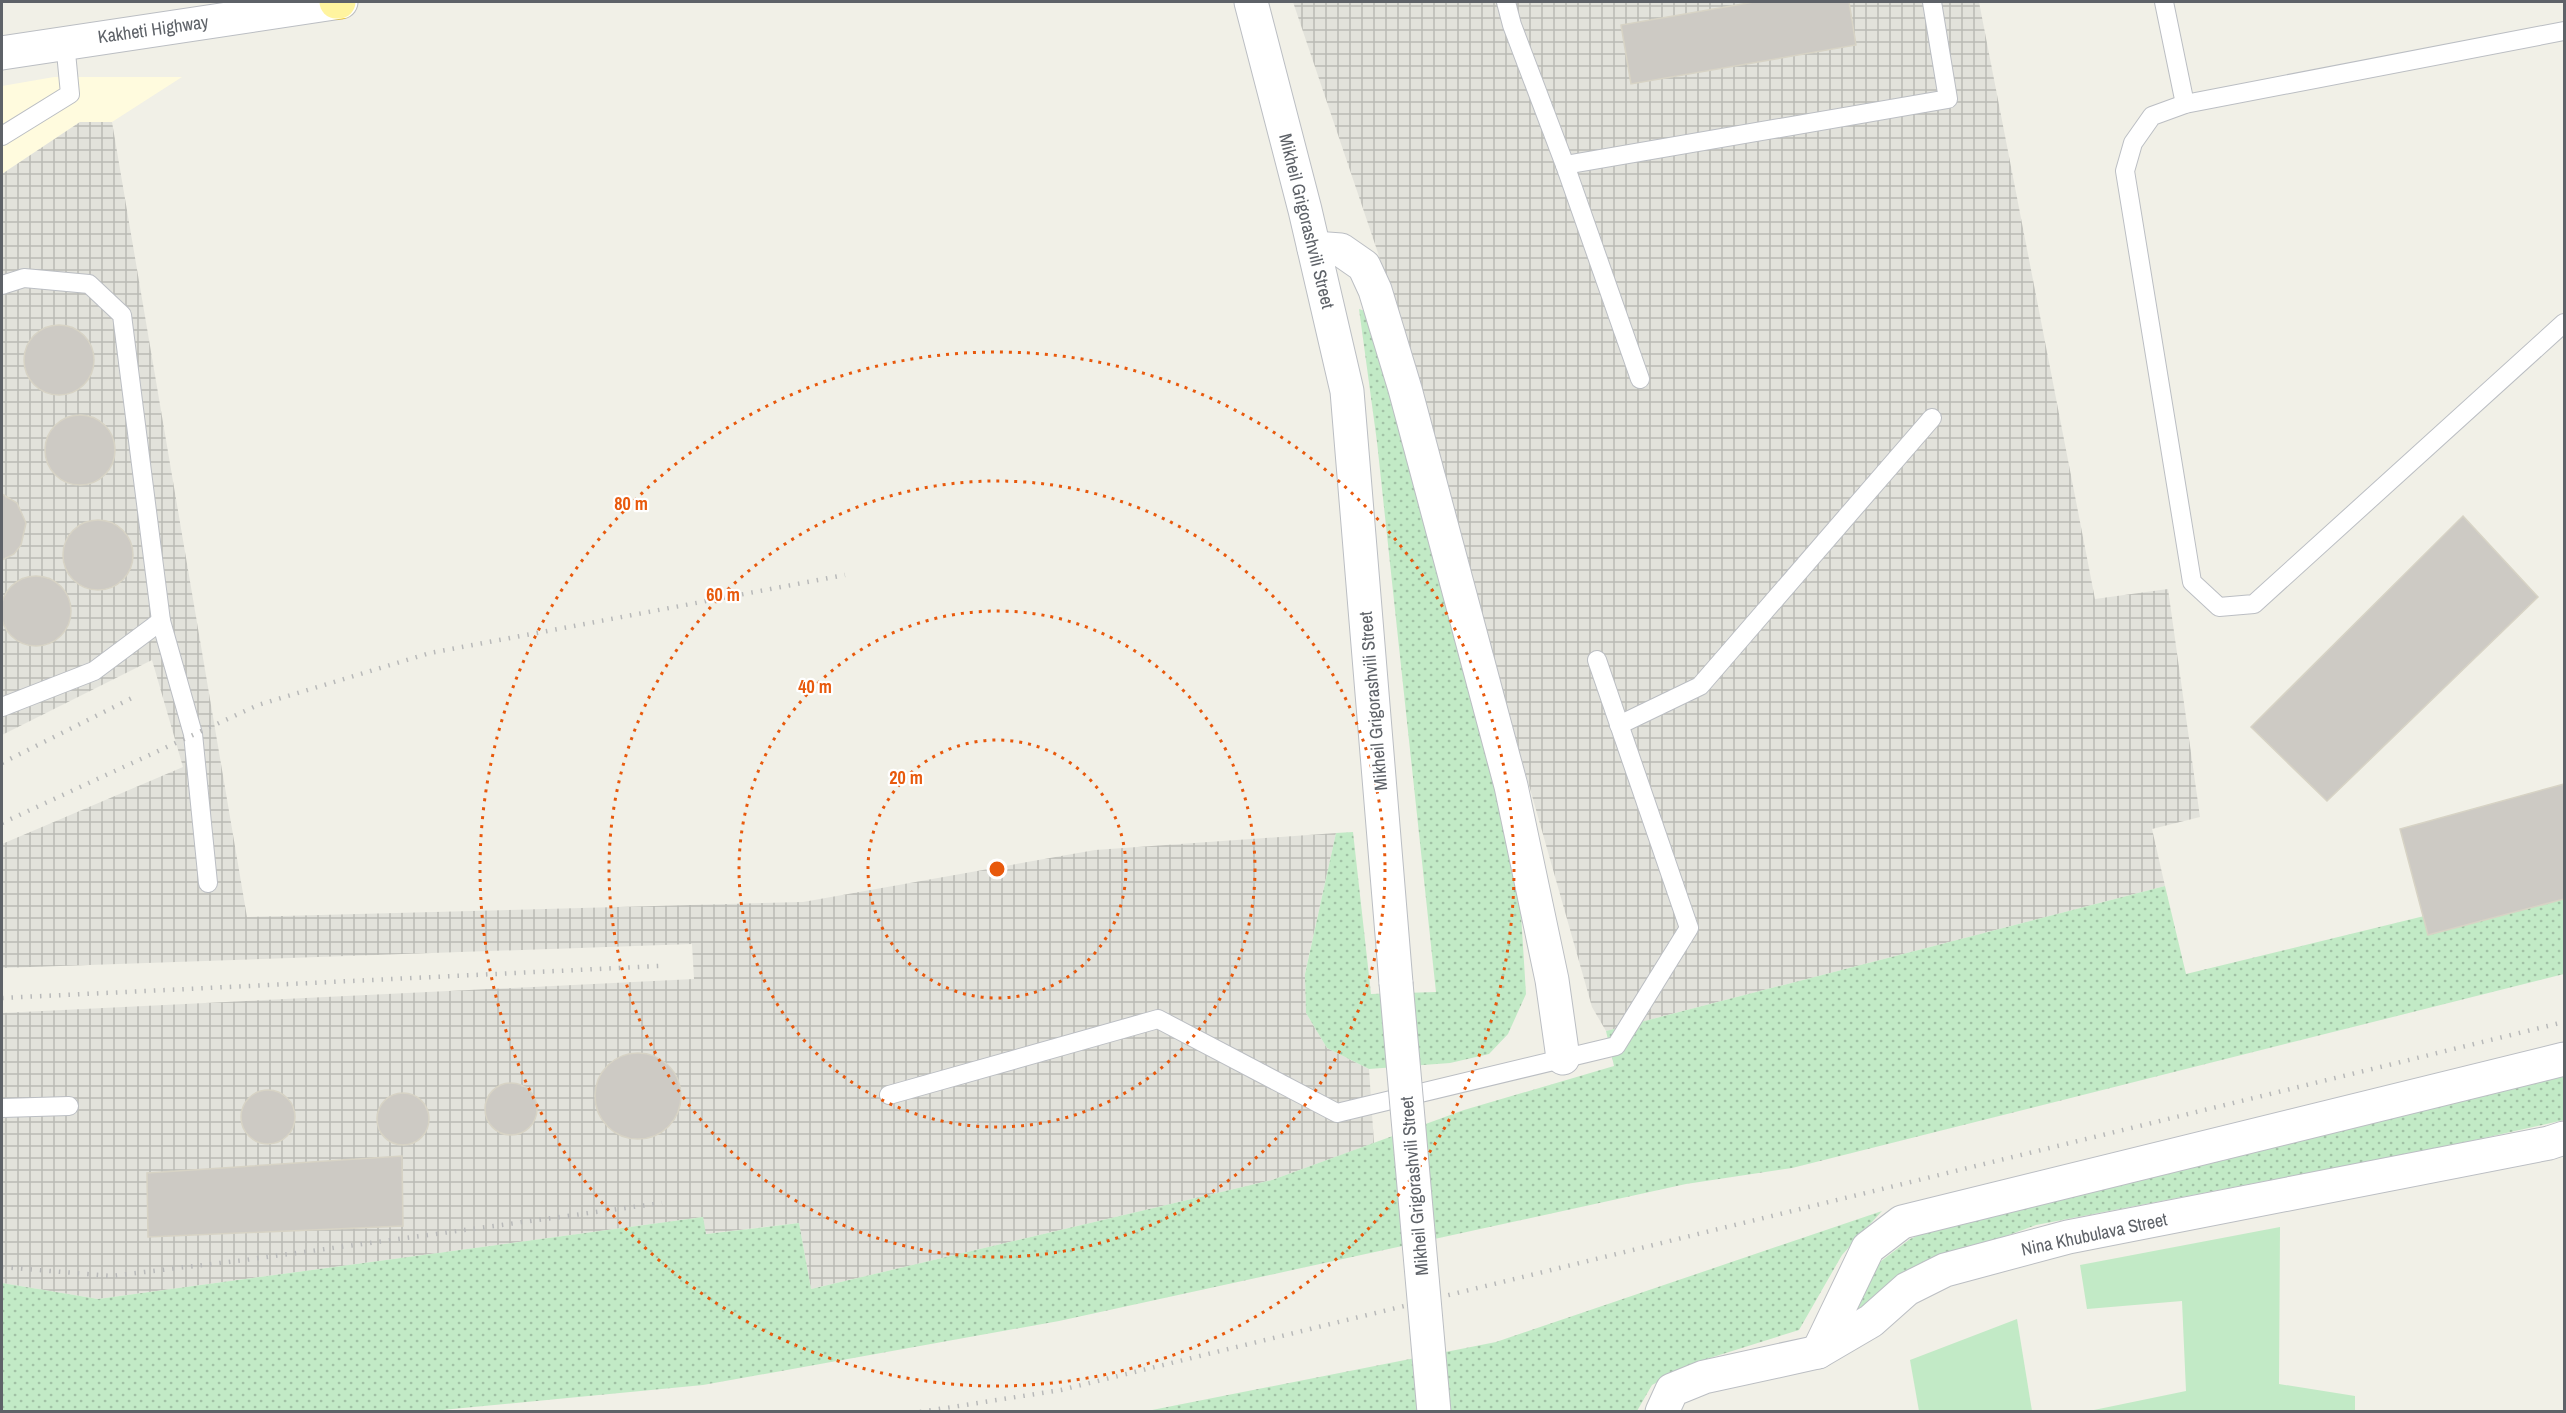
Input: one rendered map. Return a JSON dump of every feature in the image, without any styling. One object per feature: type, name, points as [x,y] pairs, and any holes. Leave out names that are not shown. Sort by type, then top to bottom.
[{"type":"street","name":"Kakheti Highway","points":[[2,52],[339,2]]},
{"type":"street","name":"Mikheil Grigorashvili Street","points":[[1251,2],[1314,248],[1347,391],[1434,1412]]},
{"type":"street","points":[[1314,248],[1341,250],[1364,266],[1375,290],[1405,389],[1511,786],[1552,980],[1563,1058]]},
{"type":"street","points":[[1818,1352],[1868,1248],[1902,1222],[2565,1059]]},
{"type":"street","name":"Nina Khubulava Street","points":[[1662,1412],[1672,1390],[1704,1377],[1818,1352],[1871,1321],[1907,1289],[1945,1270],[2068,1237],[2565,1138]]},
{"type":"lane","points":[[1506,2],[1512,25],[1565,165],[1640,379]]},
{"type":"lane","points":[[1565,165],[1948,99],[1932,2]]},
{"type":"lane","points":[[2164,2],[2185,104]]},
{"type":"lane","points":[[2565,31],[2185,104],[2152,116],[2133,143],[2125,171],[2192,582],[2219,607],[2254,604],[2565,323]]},
{"type":"lane","points":[[2,136],[70,94],[65,42]]},
{"type":"lane","points":[[2,285],[24,278],[89,284],[122,315],[161,621],[193,734],[208,883]]},
{"type":"lane","points":[[1619,725],[1700,686],[1932,418]]},
{"type":"lane","points":[[2,707],[94,671],[161,621]]},
{"type":"lane","points":[[889,1095],[1158,1019],[1337,1113],[1616,1046],[1689,928],[1597,660]]},
{"type":"lane","points":[[2,1108],[69,1107]]},
{"type":"shaded area","points":[[1293,2],[1979,2],[2095,599],[2168,589],[2200,817],[2152,829],[2165,886],[1606,1031],[1592,1007],[1378,253]]},
{"type":"shaded area","points":[[54,77],[182,77],[112,122],[80,122],[2,174],[2,86]]},
{"type":"shaded area","points":[[80,122],[112,122],[247,917],[803,902],[1095,850],[1336,833],[1305,973],[1306,1013],[1327,1048],[1369,1069],[1374,1143],[1272,1180],[811,1289],[799,1223],[705,1234],[703,1217],[98,1299],[2,1283],[2,1013],[694,979],[692,944],[2,968],[2,844],[183,767],[152,660],[2,735],[2,174]]},
{"type":"green space","points":[[1359,309],[1371,313],[1503,810],[1521,914],[1526,994],[1508,1034],[1489,1054],[1450,1063],[1369,1069],[1327,1048],[1306,1013],[1305,974],[1336,833],[1353,832],[1371,994],[1436,992],[1377,442]]},
{"type":"green space","points":[[2564,882],[2564,974],[1792,1168],[1686,1184],[1059,1321],[703,1385],[421,1412],[2,1411],[2,1283],[98,1299],[703,1217],[706,1234],[799,1223],[811,1289],[1272,1180],[1464,1110],[1614,1066],[1606,1031],[2165,886],[2186,974]]},
{"type":"green space","points":[[2564,1072],[2564,1120],[2448,1146],[2036,1225],[1938,1261],[1875,1302],[1855,1310],[1872,1268],[1910,1239],[1936,1227]]},
{"type":"green space","points":[[1882,1211],[1842,1255],[1799,1330],[1694,1363],[1652,1385],[1637,1411],[1142,1412],[1496,1342]]},
{"type":"green space","points":[[2280,1227],[2279,1384],[2355,1396],[2355,1411],[2089,1411],[2186,1391],[2182,1301],[2087,1309],[2080,1265]]},
{"type":"green space","points":[[2017,1319],[2032,1411],[1919,1411],[1910,1360]]},
{"type":"building","points":[[1754,2],[1849,2],[1856,45],[1631,84],[1621,25]]},
{"type":"building","points":[[59,325],[72,328],[84,335],[91,347],[94,360],[91,373],[84,385],[72,392],[59,395],[46,392],[34,385],[27,373],[24,360],[27,347],[34,335],[46,328]]},
{"type":"building","points":[[80,415],[93,418],[105,425],[112,437],[115,450],[112,463],[105,475],[93,482],[80,485],[67,482],[55,475],[48,463],[45,450],[48,437],[55,425],[67,418]]},
{"type":"building","points":[[2,494],[17,503],[26,523],[21,545],[14,554],[2,560]]},
{"type":"building","points":[[2463,516],[2538,597],[2327,801],[2251,727]]},
{"type":"building","points":[[98,520],[111,523],[123,530],[130,542],[133,555],[130,568],[123,580],[111,587],[98,590],[85,587],[73,580],[66,568],[63,555],[66,542],[73,530],[85,523]]},
{"type":"building","points":[[36,576],[49,579],[61,586],[68,598],[71,611],[68,624],[61,636],[49,643],[36,646],[23,643],[11,636],[4,624],[1,611],[4,598],[11,586],[23,579]]},
{"type":"building","points":[[2564,784],[2564,899],[2428,935],[2400,829]]},
{"type":"building","points":[[638,1053],[662,1060],[674,1072],[681,1096],[674,1120],[662,1132],[638,1139],[614,1132],[602,1120],[595,1096],[602,1072],[614,1060]]},
{"type":"building","points":[[511,1083],[521,1085],[529,1091],[535,1099],[537,1109],[535,1119],[529,1127],[521,1133],[511,1135],[501,1133],[493,1127],[487,1119],[485,1109],[487,1099],[493,1091],[501,1085]]},
{"type":"building","points":[[263,1090],[273,1090],[283,1094],[291,1102],[295,1117],[291,1132],[283,1140],[273,1144],[263,1144],[253,1140],[245,1132],[241,1122],[241,1112],[245,1102],[253,1094]]},
{"type":"building","points":[[403,1093],[417,1097],[425,1105],[429,1119],[425,1133],[417,1141],[403,1145],[389,1141],[381,1133],[377,1119],[381,1105],[389,1097]]},
{"type":"building","points":[[402,1156],[403,1226],[148,1237],[147,1173]]},
{"type":"railway","points":[[2,823],[258,705],[430,653],[845,575]]},
{"type":"railway","points":[[2,763],[136,696]]},
{"type":"railway","points":[[2,998],[659,966]]},
{"type":"railway","points":[[920,1412],[1061,1390],[2564,1022]]},
{"type":"railway","points":[[2,1267],[111,1276],[662,1203]]}]
